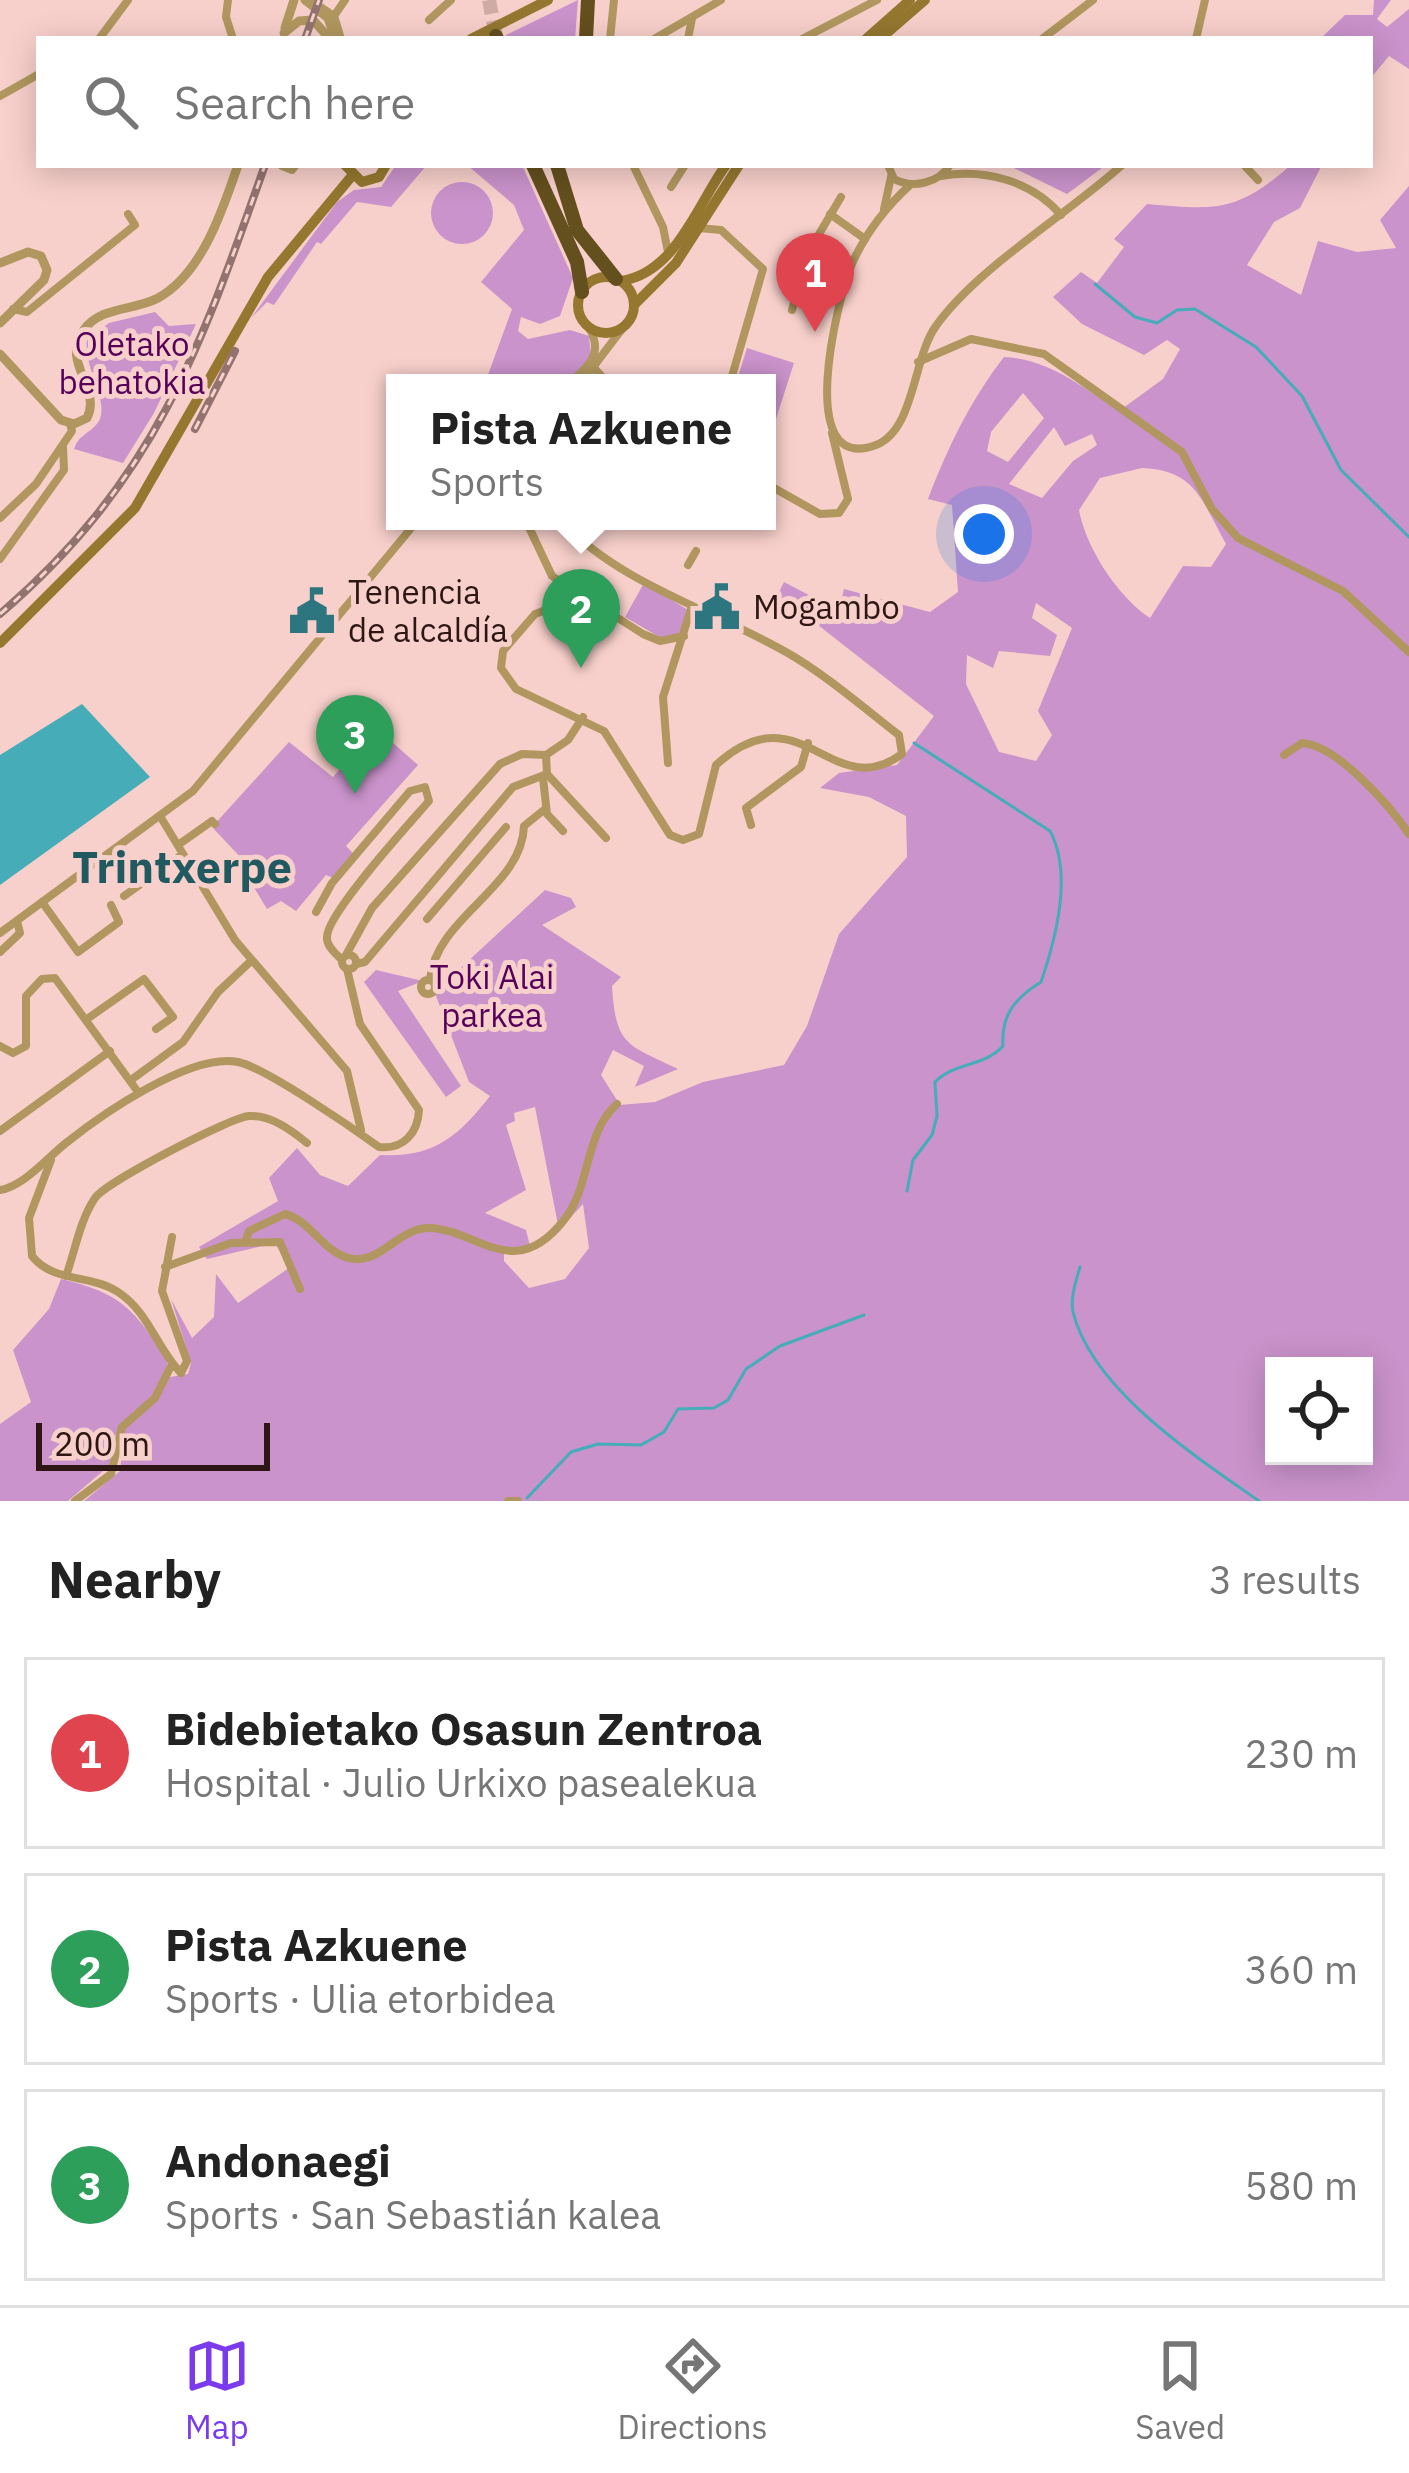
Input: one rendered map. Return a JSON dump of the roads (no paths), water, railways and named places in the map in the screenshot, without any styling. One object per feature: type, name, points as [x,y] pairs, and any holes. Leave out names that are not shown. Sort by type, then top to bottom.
[{"type":"highway","points":[[586,36],[588,0]]},
{"type":"highway","points":[[534,168],[577,262],[582,292]]},
{"type":"highway","points":[[558,168],[577,230],[619,280]]},
{"type":"main road","points":[[472,36],[535,0]]},
{"type":"main road","points":[[473,36],[548,0]]},
{"type":"main road","points":[[869,36],[910,0]]},
{"type":"main road","points":[[883,36],[925,0]]},
{"type":"main road","points":[[0,643],[135,508],[268,277],[348,171],[374,181],[384,168]]},
{"type":"main road","points":[[724,168],[669,254],[649,273],[619,280],[600,278],[582,292],[579,312],[589,328],[605,334],[622,329],[634,304],[676,263],[737,168]]},
{"type":"main road","points":[[619,280],[634,304]]},
{"type":"street","points":[[101,36],[128,0]]},
{"type":"street","points":[[228,0],[226,17],[232,36]]},
{"type":"street","points":[[334,36],[334,16],[345,0]]},
{"type":"street","points":[[429,20],[451,0]]},
{"type":"street","points":[[611,36],[614,0]]},
{"type":"street","points":[[614,20],[624,0]]},
{"type":"street","points":[[659,36],[722,0]]},
{"type":"street","points":[[808,36],[877,0]]},
{"type":"street","points":[[1046,36],[1093,0]]},
{"type":"street","points":[[1197,36],[1205,0]]},
{"type":"street","points":[[301,6],[334,16]]},
{"type":"street","points":[[283,36],[301,6]]},
{"type":"street","points":[[301,6],[331,22],[333,36]]},
{"type":"street","points":[[689,36],[697,12]]},
{"type":"street","points":[[0,96],[36,76]]},
{"type":"street","points":[[70,424],[87,418],[92,405],[76,362],[81,333],[98,316],[154,300],[172,286],[214,228],[237,168]]},
{"type":"street","points":[[634,168],[663,227],[669,254]]},
{"type":"street","points":[[671,187],[683,168]]},
{"type":"street","points":[[941,176],[948,168]]},
{"type":"street","points":[[963,168],[970,173]]},
{"type":"street","points":[[832,432],[857,446],[886,440],[897,427],[919,362],[946,313],[1118,168]]},
{"type":"street","points":[[1247,168],[1258,180]]},
{"type":"street","points":[[878,220],[890,170],[910,185]]},
{"type":"street","points":[[776,489],[820,514],[839,513],[848,499],[825,400],[843,293],[866,239],[910,185],[970,173],[1019,183],[1061,214]]},
{"type":"street","points":[[792,310],[809,251],[841,197]]},
{"type":"street","points":[[13,309],[27,312],[88,264],[135,225],[128,214]]},
{"type":"street","points":[[830,214],[866,239]]},
{"type":"street","points":[[698,228],[721,230],[763,269],[733,374]]},
{"type":"street","points":[[0,263],[28,252],[46,262],[44,280],[0,323]]},
{"type":"street","points":[[578,374],[595,356],[589,328]]},
{"type":"street","points":[[590,374],[622,329]]},
{"type":"street","points":[[919,362],[971,339],[1044,354],[1182,452],[1224,527],[1342,591],[1409,652]]},
{"type":"street","points":[[0,354],[70,424]]},
{"type":"street","points":[[595,369],[598,374]]},
{"type":"street","points":[[0,518],[36,484],[63,447],[70,424]]},
{"type":"street","points":[[0,560],[64,470],[63,447]]},
{"type":"street","points":[[0,932],[160,816],[216,766],[410,530]]},
{"type":"street","points":[[530,530],[552,576],[660,641],[685,636]]},
{"type":"street","points":[[569,530],[691,609],[789,653],[899,735],[902,754],[890,763],[840,768],[808,743],[760,739],[728,754],[711,775],[704,829],[682,840],[664,828],[618,748],[583,717],[516,689],[501,660],[535,614],[583,596]]},
{"type":"street","points":[[688,565],[697,551]]},
{"type":"street","points":[[668,763],[663,697],[691,609]]},
{"type":"street","points":[[0,1190],[52,1159],[138,1092],[190,1071],[236,1061],[361,1130],[379,1147],[391,1148],[415,1130],[419,1110],[368,1037],[350,993],[349,963],[372,908],[500,764],[522,754],[546,755],[568,740],[583,717]]},
{"type":"street","points":[[751,825],[746,808],[805,763],[808,743]]},
{"type":"street","points":[[1284,754],[1302,743],[1317,747],[1383,797],[1409,834]]},
{"type":"street","points":[[546,755],[544,809],[562,831]]},
{"type":"street","points":[[545,775],[606,838]]},
{"type":"street","points":[[316,912],[332,884],[410,791],[425,787],[429,800],[353,891],[327,932],[328,945],[349,963],[365,962],[513,787],[545,775]]},
{"type":"street","points":[[430,979],[442,945],[523,852],[524,826],[544,809]]},
{"type":"street","points":[[160,816],[250,961],[347,1071],[361,1130]]},
{"type":"street","points":[[124,896],[212,821],[215,824]]},
{"type":"street","points":[[427,919],[506,827]]},
{"type":"street","points":[[42,902],[78,952],[121,924],[111,905]]},
{"type":"street","points":[[0,952],[20,933],[17,921]]},
{"type":"street","points":[[131,1080],[183,1042],[218,992],[250,961]]},
{"type":"street","points":[[1,1047],[20,1051],[29,1040],[24,1003],[34,983],[55,978],[138,1092]]},
{"type":"street","points":[[87,1019],[145,979],[173,1018],[156,1029]]},
{"type":"street","points":[[0,1130],[110,1052]]},
{"type":"street","points":[[246,1240],[249,1231],[285,1214],[335,1251],[358,1259],[424,1228],[446,1230],[487,1249],[539,1244],[566,1218],[603,1116],[617,1104]]},
{"type":"street","points":[[66,1276],[96,1197],[129,1170],[170,1155],[210,1129],[244,1116],[268,1119],[307,1143]]},
{"type":"street","points":[[52,1159],[31,1207],[28,1246],[38,1264],[106,1286],[128,1300],[181,1373],[187,1361],[164,1302],[172,1237]]},
{"type":"street","points":[[165,1267],[246,1240],[280,1242],[300,1289]]},
{"type":"street","points":[[75,1501],[111,1474],[122,1426],[154,1398],[172,1362]]},
{"type":"street","points":[[508,1501],[518,1501]]},
{"type":"water","points":[[82,704],[150,777],[0,885],[0,755]]},
{"type":"waterway","points":[[1095,284],[1135,317],[1157,323],[1177,310],[1195,309],[1256,347],[1302,396],[1341,470],[1409,537]]},
{"type":"waterway","points":[[907,1191],[913,1160],[932,1135],[937,1116],[935,1082],[1003,1046],[1011,1008],[1041,982],[1057,926],[1061,886],[1050,831],[914,743]]},
{"type":"waterway","points":[[1080,1267],[1073,1312],[1102,1368],[1150,1420],[1259,1501]]},
{"type":"waterway","points":[[527,1498],[571,1452],[598,1444],[641,1445],[664,1432],[678,1409],[714,1408],[728,1400],[746,1369],[780,1346],[864,1315]]},
{"type":"tunnel","points":[[489,0],[496,36]]},
{"type":"railway","points":[[306,36],[319,0]]},
{"type":"railway","points":[[0,614],[97,514],[166,409],[218,295],[264,168]]},
{"type":"railway","points":[[195,429],[235,351]]},
{"type":"place","name":"Bidebietako Osasun Zentroa","points":[[815,332]]},
{"type":"place","name":"Mogambo","points":[[717,607]]},
{"type":"place","name":"Tenencia de alcaldía","points":[[312,611]]},
{"type":"place","name":"Pista Azkuene","points":[[581,668]]},
{"type":"place","name":"Andonaegi","points":[[355,794]]},
{"type":"district","name":"Trintxerpe","points":[[182,867]]},
{"type":"park label","name":"Oletako behatokia","points":[[132,363]]},
{"type":"park label","name":"Toki Alai parkea","points":[[492,996]]}]
